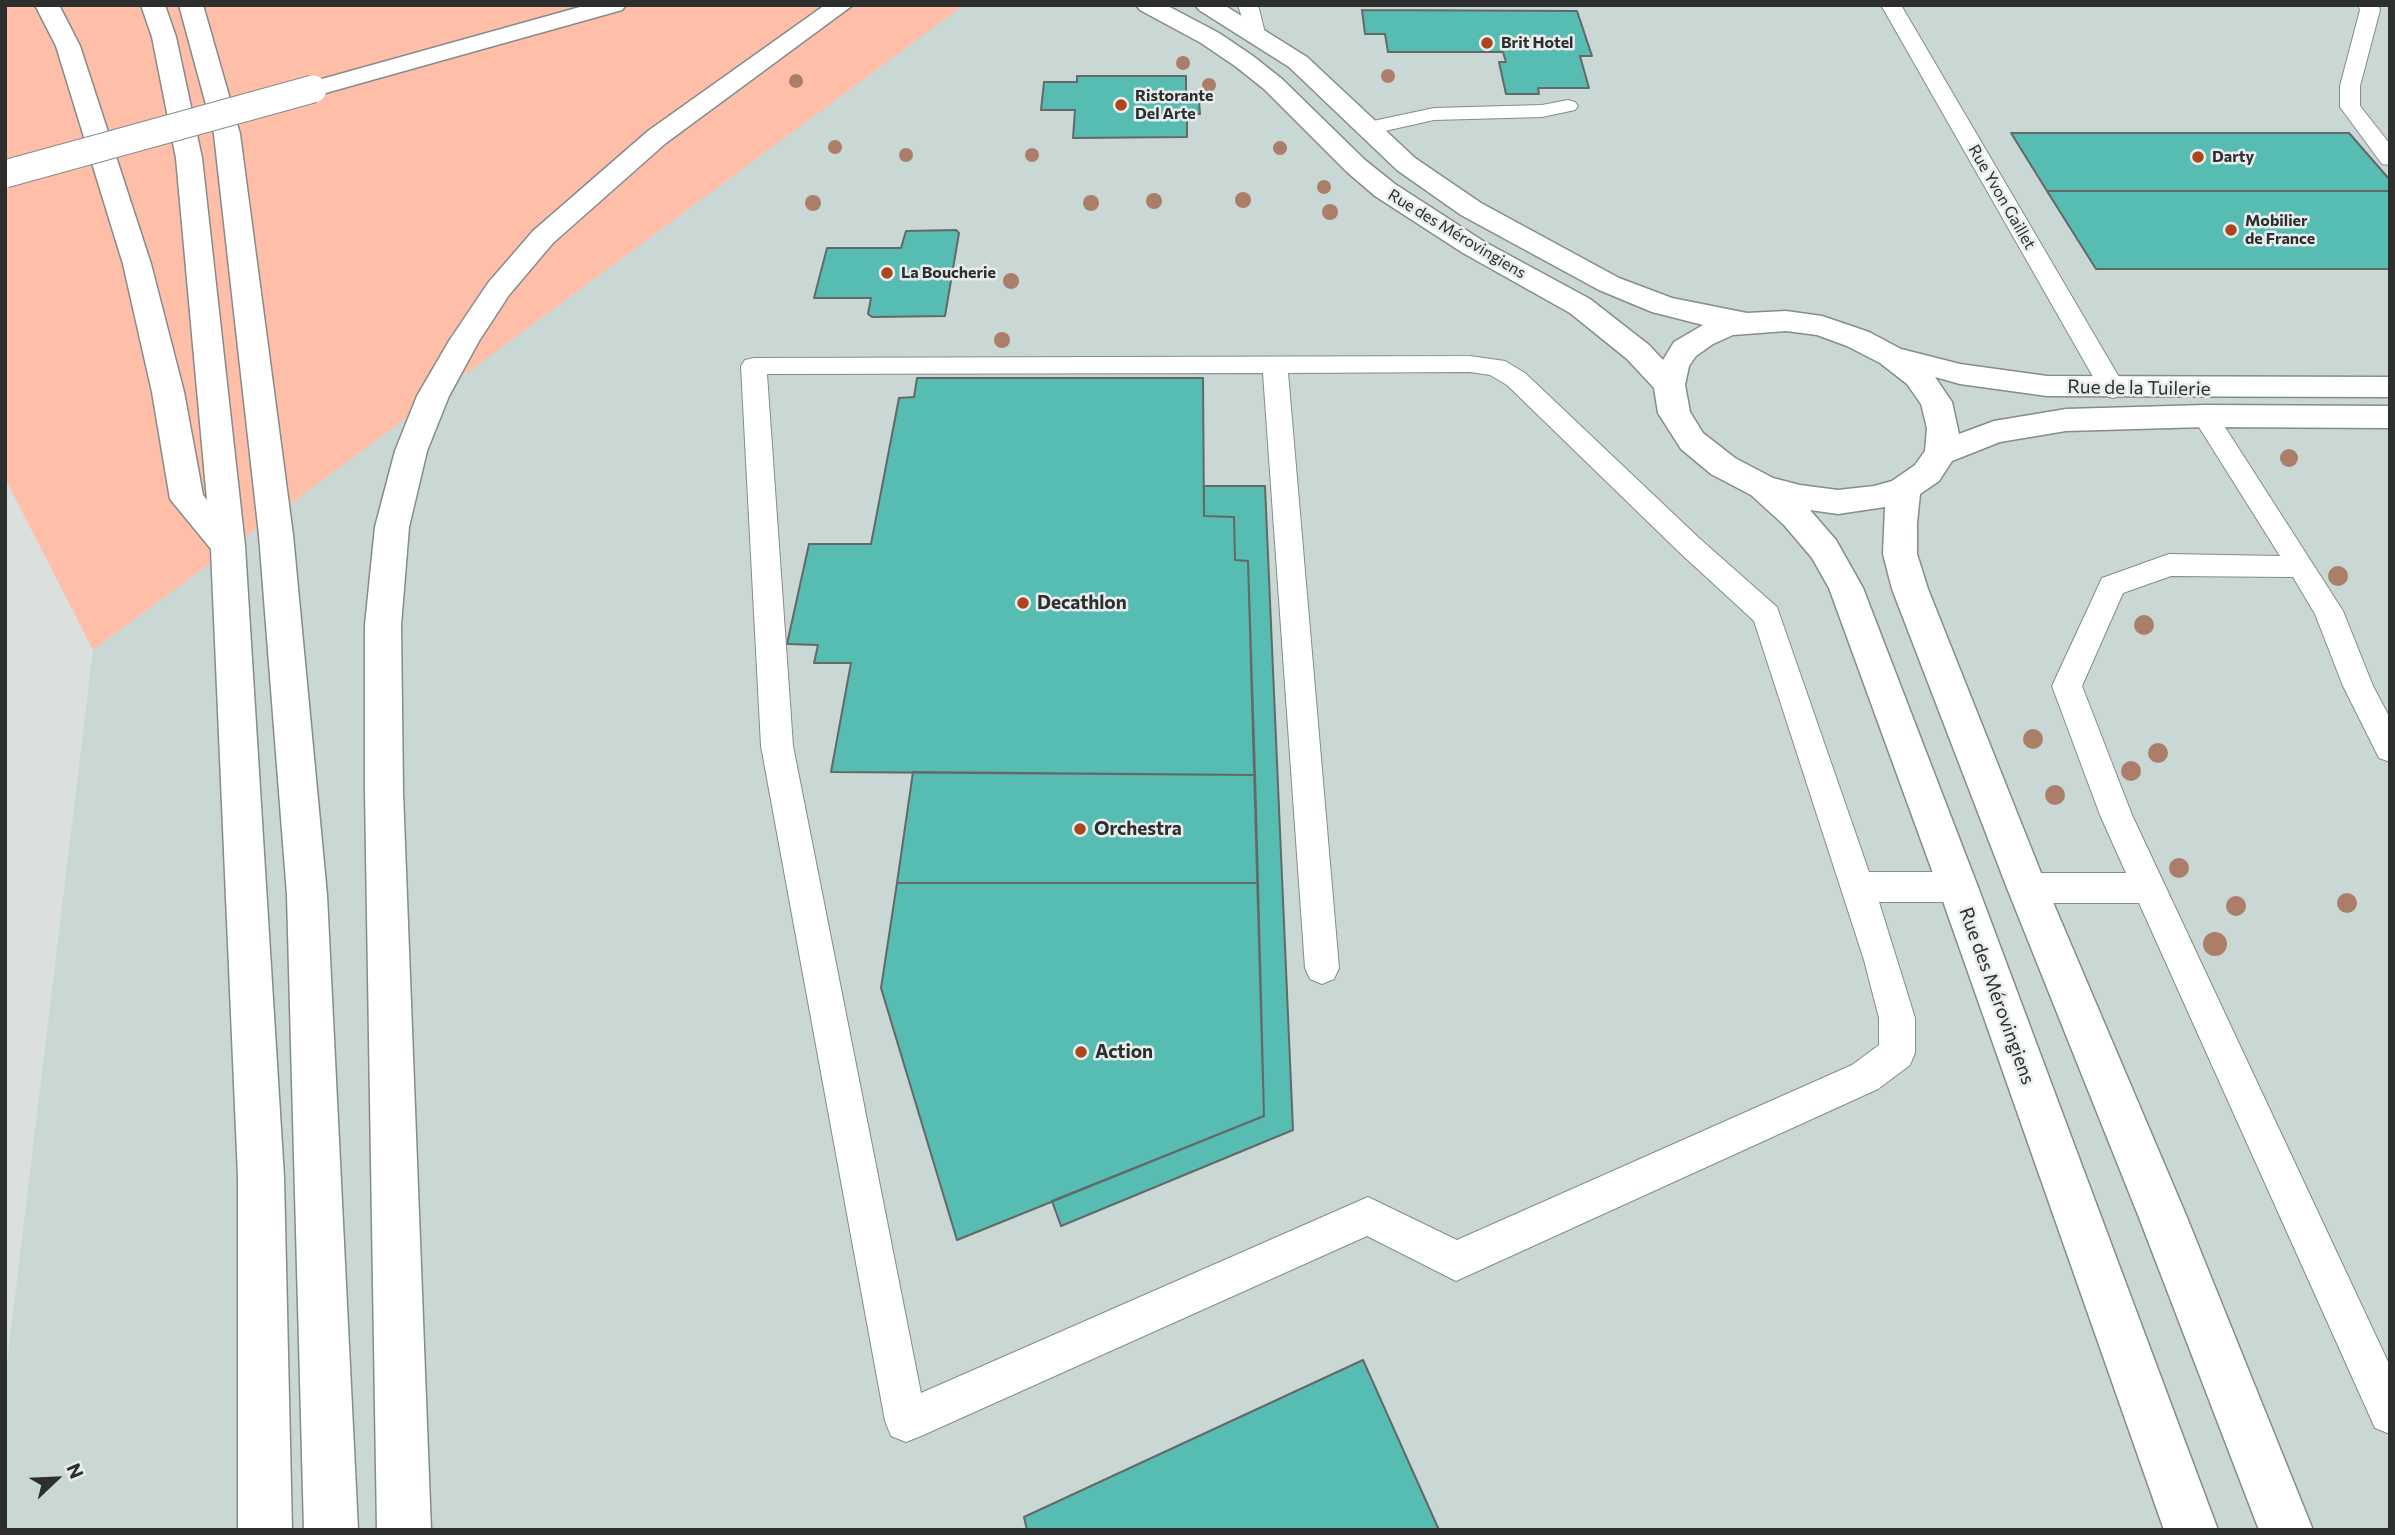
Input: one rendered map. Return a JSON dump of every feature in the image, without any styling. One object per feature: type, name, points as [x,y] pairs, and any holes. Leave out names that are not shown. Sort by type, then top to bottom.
[{"type":"main road","points":[[47,5],[68,46],[137,264],[168,392],[187,499],[228,545]]},
{"type":"main road","points":[[153,5],[164,37],[189,158],[228,545],[261,1177],[265,1530]]},
{"type":"main road","points":[[191,5],[227,134],[276,535],[307,895],[331,1530]]},
{"type":"main road","points":[[5,174],[553,5]]},
{"type":"main road","points":[[5,154],[614,5]]},
{"type":"main road","points":[[404,1530],[384,792],[383,625],[392,527],[411,451],[433,396],[464,341],[498,289],[543,237],[657,137],[841,5]]},
{"type":"main road","name":"Rue des Mérovingiens","points":[[1148,5],[1210,38],[1244,61],[1273,84],[1356,166],[1385,190],[1452,234],[1580,306],[1638,352],[1669,384]]},
{"type":"main road","name":"Rue des Mérovingiens","points":[[1207,5],[1298,62],[1340,100],[1367,130],[1436,187],[1538,247],[1609,284],[1662,305],[1704,316],[1750,322]]},
{"type":"main road","points":[[1786,321],[1822,326],[1858,339],[1891,356],[1918,377],[1936,402],[1943,428],[1941,453],[1927,473],[1904,489],[1874,498],[1838,502],[1800,497],[1763,487],[1723,466],[1692,441],[1674,413],[1669,384],[1674,366],[1685,349],[1702,337],[1725,327],[1750,322],[1786,321]]},
{"type":"main road","name":"Rue de la Tuilerie","points":[[1891,356],[1960,374],[2048,386],[2113,389],[2390,387]]},
{"type":"main road","name":"Rue de la Tuilerie","points":[[1941,453],[1994,432],[2066,421],[2205,416],[2390,417]]},
{"type":"main road","name":"Rue des Mérovingiens","points":[[1763,487],[1796,516],[1824,549],[1846,588],[1958,887],[2191,1530]]},
{"type":"main road","points":[[1904,489],[1900,554],[1910,589],[2027,888],[2162,1215],[2286,1530]]},
{"type":"lane","points":[[1248,5],[1255,33]]},
{"type":"lane","name":"Rue Yvon Gaillet","points":[[1891,5],[2113,389]]},
{"type":"lane","points":[[2368,5],[2370,10],[2350,86],[2350,107],[2390,159]]},
{"type":"lane","points":[[1367,130],[1434,114],[1542,111],[1568,106]]},
{"type":"lane","points":[[1470,364],[1496,367],[1516,379],[1689,545],[1767,615],[1881,960],[1897,1017],[1898,1053],[1865,1077],[1456,1261],[1367,1216],[906,1421],[777,747],[754,366],[1275,365],[1470,364]]},
{"type":"lane","points":[[1275,365],[1322,968]]},
{"type":"lane","points":[[2205,416],[2329,611],[2358,686],[2390,749]]},
{"type":"lane","points":[[2301,566],[2169,565],[2112,586],[2067,686],[2116,815],[2390,1413]]},
{"type":"lane","points":[[1857,887],[1958,887]]},
{"type":"lane","points":[[2027,888],[2150,888]]},
{"type":"shaded area","points":[[5,5],[964,5],[93,650],[5,478]]},
{"type":"shaded area","points":[[964,5],[2390,5],[2390,1530],[5,1530],[5,1379],[93,650]]},
{"type":"building","name":"Brit Hotel","points":[[1362,10],[1577,11],[1592,56],[1580,56],[1589,88],[1538,88],[1539,94],[1506,94],[1499,62],[1506,62],[1503,52],[1388,52],[1385,34],[1365,34]]},
{"type":"building","name":"Ristorante Del Arte","points":[[1077,76],[1186,76],[1186,101],[1199,101],[1200,114],[1187,113],[1187,137],[1073,138],[1075,110],[1041,110],[1044,82],[1077,82]]},
{"type":"building","name":"Darty","points":[[2011,133],[2349,133],[2390,180],[2390,191],[2047,191]]},
{"type":"building","name":"Mobilier de France","points":[[2047,191],[2390,191],[2390,269],[2096,269]]},
{"type":"building","name":"La Boucherie","points":[[956,230],[959,233],[945,316],[872,317],[868,314],[871,298],[814,298],[827,248],[901,248],[906,231]]},
{"type":"building","name":"Decathlon","points":[[917,378],[1203,378],[1204,516],[1234,517],[1235,560],[1248,561],[1255,775],[831,772],[851,663],[814,663],[818,645],[787,644],[809,544],[871,544],[899,398],[914,397]]},
{"type":"building","points":[[1204,486],[1265,486],[1293,1130],[1061,1226],[1052,1201],[1264,1116],[1248,561],[1235,560],[1234,517],[1204,516]]},
{"type":"building","name":"Orchestra","points":[[913,772],[1255,775],[1258,883],[897,883]]},
{"type":"building","name":"Action","points":[[897,883],[1258,883],[1264,1116],[957,1240],[881,988]]},
{"type":"building","points":[[1363,1360],[1439,1530],[1027,1530],[1024,1517]]},
{"type":"place","name":"Brit Hotel","points":[[1487,43]]},
{"type":"place","name":"Ristorante Del Arte","points":[[1121,105]]},
{"type":"place","name":"Darty","points":[[2198,157]]},
{"type":"place","name":"Mobilier de France","points":[[2231,230]]},
{"type":"place","name":"La Boucherie","points":[[887,273]]},
{"type":"place","name":"Decathlon","points":[[1023,603]]},
{"type":"place","name":"Orchestra","points":[[1080,829]]},
{"type":"place","name":"Action","points":[[1081,1052]]}]
